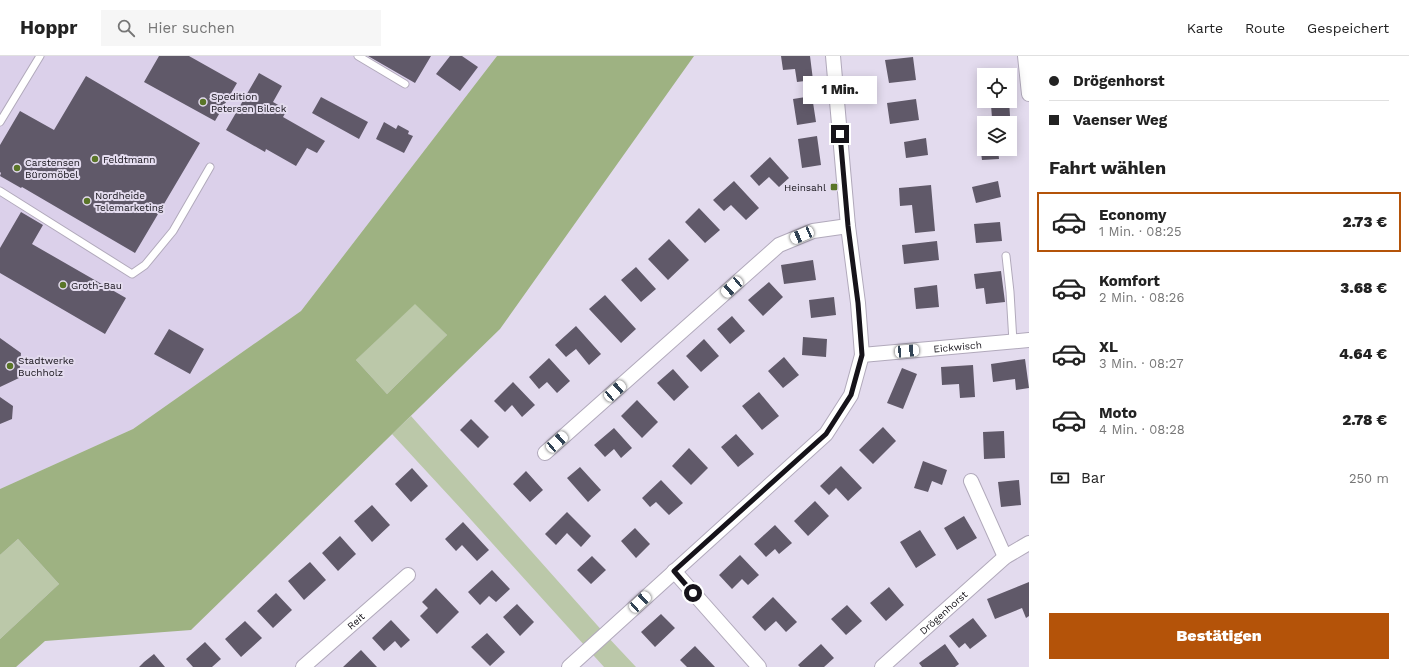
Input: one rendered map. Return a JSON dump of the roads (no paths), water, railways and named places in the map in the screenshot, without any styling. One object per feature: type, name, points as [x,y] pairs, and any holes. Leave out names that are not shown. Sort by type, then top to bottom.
[{"type":"street","points":[[569,667],[826,434],[851,395],[862,355],[858,303],[848,226],[833,56]]},
{"type":"street","points":[[1025,56],[1029,94]]},
{"type":"street","points":[[545,453],[779,245],[814,230],[848,226]]},
{"type":"street","name":"Eickwisch","points":[[862,355],[1029,340]]},
{"type":"street","points":[[971,481],[1005,557]]},
{"type":"street","name":"Drögenhorst","points":[[882,667],[1005,557],[1029,543]]},
{"type":"street","points":[[674,571],[759,667]]},
{"type":"street","name":"Reit","points":[[303,667],[408,575]]},
{"type":"lane","points":[[0,122],[40,56]]},
{"type":"lane","points":[[358,56],[405,84]]},
{"type":"lane","points":[[0,191],[132,274],[145,265],[173,231],[210,167]]},
{"type":"lane","points":[[1006,256],[1013,342]]},
{"type":"place","name":"Spedition Petersen Bileck","points":[[203,102]]},
{"type":"place","name":"Feldtmann","points":[[95,159]]},
{"type":"place","name":"Carstensen Büromöbel","points":[[17,168]]},
{"type":"place","name":"Heinsahl","points":[[834,187]]},
{"type":"place","name":"Nordheide Telemarketing","points":[[87,201]]},
{"type":"place","name":"Groth-Bau","points":[[63,285]]},
{"type":"place","name":"Stadtwerke Buchholz","points":[[10,366]]}]
